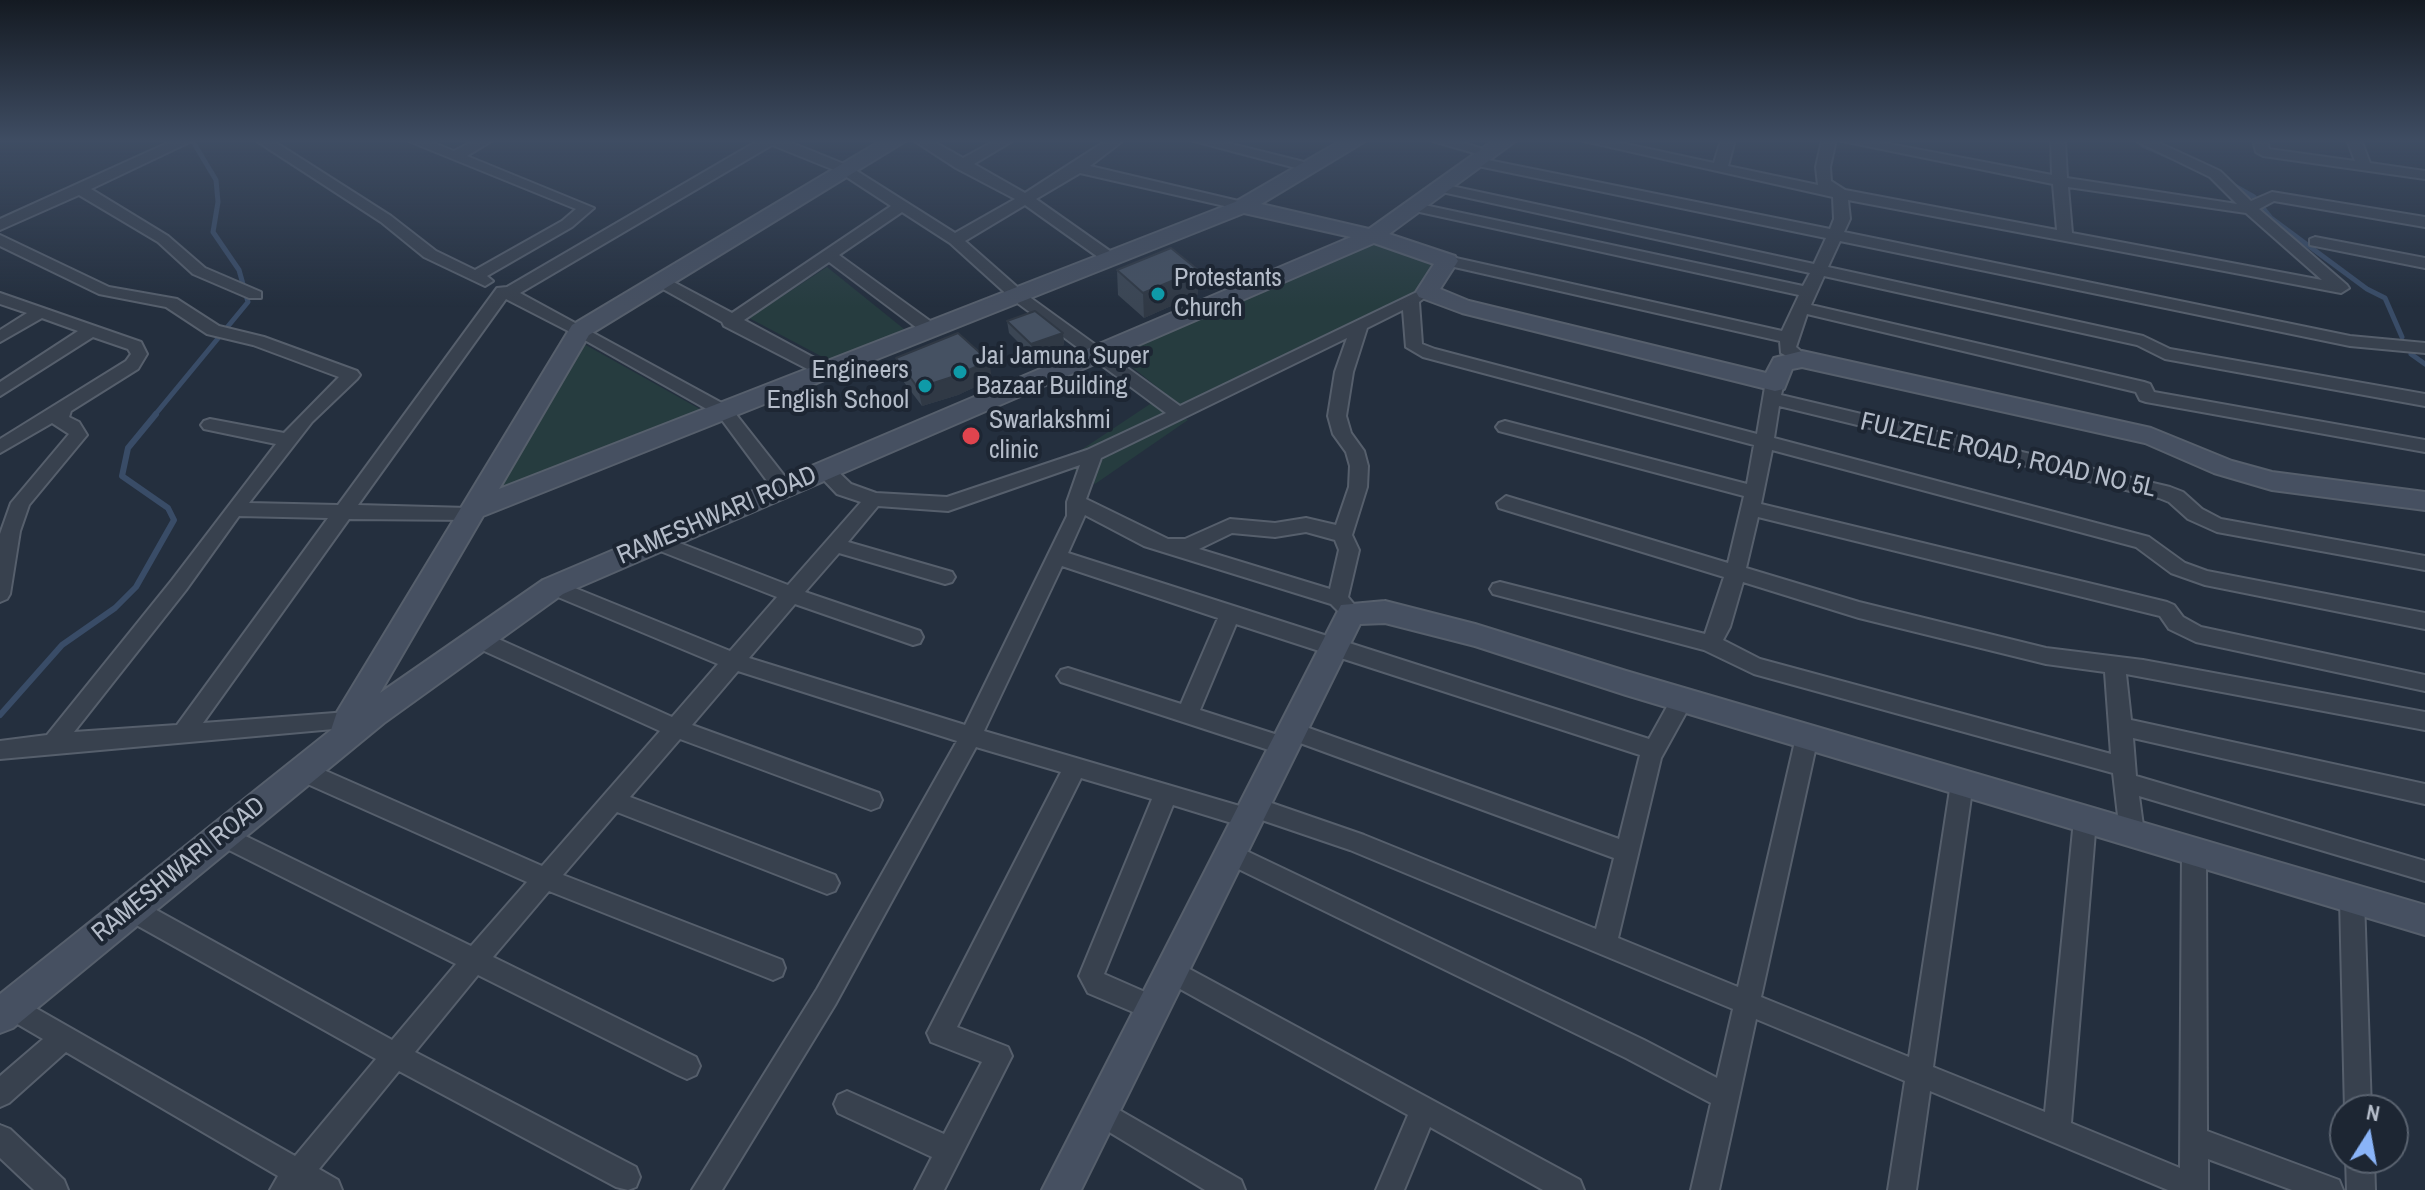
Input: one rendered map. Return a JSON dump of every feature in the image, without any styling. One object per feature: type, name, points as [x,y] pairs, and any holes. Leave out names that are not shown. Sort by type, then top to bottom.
[{"type":"street","points":[[0,225],[69,196]]},
{"type":"street","points":[[91,196],[163,239],[199,271],[247,291]]},
{"type":"street","points":[[349,196],[386,219],[419,247],[580,330],[725,412],[783,488]]},
{"type":"street","points":[[476,276],[567,224],[587,208],[554,196]]},
{"type":"street","points":[[184,732],[341,512],[505,292],[674,196]]},
{"type":"street","points":[[0,750],[184,732],[346,728],[580,330],[800,196]]},
{"type":"street","points":[[885,196],[955,240],[1018,296],[1179,414]]},
{"type":"street","points":[[1019,196],[1111,259]]},
{"type":"street","points":[[955,240],[1032,196]]},
{"type":"street","points":[[1197,196],[1373,236],[1447,261],[1789,338]]},
{"type":"street","points":[[234,509],[471,512],[1111,259],[1261,196]]},
{"type":"street","name":"RAMESHWARI ROAD","points":[[6,1011],[302,771],[346,728],[553,587],[1373,236],[1431,196]]},
{"type":"street","points":[[1476,196],[2118,335],[2143,341],[2165,354],[2425,400]]},
{"type":"street","points":[[1669,196],[1834,236],[2350,341],[2420,350]]},
{"type":"street","points":[[1840,196],[1842,219],[1789,338],[1787,349],[1802,359],[2151,436],[2223,467],[2272,481],[2425,501]]},
{"type":"street","points":[[1848,196],[2341,288],[2237,196]]},
{"type":"street","points":[[2061,196],[2065,236]]},
{"type":"street","points":[[2152,196],[2237,209],[2249,208],[2268,197],[2281,197],[2425,222]]},
{"type":"street","points":[[730,322],[901,206]]},
{"type":"street","points":[[1415,207],[1805,300],[2144,388],[2146,396],[2425,446]]},
{"type":"street","points":[[0,240],[105,291],[183,308],[224,333],[258,341],[351,375],[288,440],[179,585],[53,743]]},
{"type":"street","points":[[2315,242],[2423,267]]},
{"type":"street","points":[[828,254],[931,330]]},
{"type":"street","points":[[825,470],[844,489],[874,499],[948,504],[1093,454],[1179,414],[1419,296],[1447,261]]},
{"type":"street","points":[[660,281],[730,322],[827,372]]},
{"type":"street","points":[[1419,296],[1773,391]]},
{"type":"street","points":[[1419,296],[1414,347],[2142,542],[2178,568],[2205,578],[2425,621]]},
{"type":"street","points":[[0,298],[135,346],[139,354],[132,365],[0,447]]},
{"type":"street","points":[[0,337],[39,313]]},
{"type":"street","points":[[1342,535],[1358,487],[1359,466],[1355,451],[1342,434],[1337,416],[1344,372],[1360,325]]},
{"type":"street","points":[[0,390],[90,331]]},
{"type":"street","points":[[1710,643],[1720,627],[1735,574],[1773,391],[1782,363],[1802,359]]},
{"type":"street","name":"FULZELE ROAD, ROAD NO 5L","points":[[1773,391],[2163,492],[2176,497],[2195,514],[2217,525],[2425,563]]},
{"type":"street","points":[[0,594],[10,531],[20,503],[78,435],[73,426],[59,420],[63,408]]},
{"type":"street","points":[[210,425],[288,440]]},
{"type":"street","points":[[1505,427],[1752,500],[2167,610],[2176,623],[2196,634],[2425,683]]},
{"type":"street","points":[[706,1190],[826,997],[971,736],[1076,516],[1076,502],[1093,454]]},
{"type":"street","points":[[292,1182],[474,961],[874,499]]},
{"type":"street","points":[[1061,1190],[1334,647],[1345,606],[1349,550],[1342,535],[1323,527],[1306,525],[1275,530],[1230,526],[1187,546],[1165,544],[1151,541],[1076,502]]},
{"type":"street","points":[[1506,503],[1859,610],[2032,653],[2425,721]]},
{"type":"street","points":[[657,542],[792,595],[913,637]]},
{"type":"street","points":[[1165,544],[1345,606],[1385,612],[1475,635],[1682,700],[2425,920]]},
{"type":"street","points":[[836,545],[945,577]]},
{"type":"street","points":[[1057,557],[1229,616],[1654,750]]},
{"type":"street","points":[[553,587],[735,662],[1166,794],[1251,812],[1356,842],[2194,1188],[2194,852]]},
{"type":"street","points":[[1500,589],[1710,643],[1754,666],[2124,774],[2425,871]]},
{"type":"street","points":[[1187,714],[1229,616]]},
{"type":"street","points":[[478,639],[676,728],[871,800]]},
{"type":"street","points":[[2115,665],[2132,833]]},
{"type":"street","points":[[1068,676],[1187,714],[1288,738],[1627,852]]},
{"type":"street","points":[[1604,944],[1654,750],[1682,700]]},
{"type":"street","points":[[2121,727],[2425,794]]},
{"type":"street","points":[[1705,1190],[1807,737]]},
{"type":"street","points":[[929,1190],[999,1056],[940,1033],[1075,767]]},
{"type":"street","points":[[302,771],[546,879],[773,968]]},
{"type":"street","points":[[1902,1190],[1962,783]]},
{"type":"street","points":[[1152,1008],[1097,985],[1091,976],[1166,794]]},
{"type":"street","points":[[613,800],[827,883]]},
{"type":"street","points":[[2057,1130],[2085,820]]},
{"type":"street","points":[[221,835],[687,1066]]},
{"type":"street","points":[[1230,854],[1635,1049],[1726,1097]]},
{"type":"street","points":[[2352,899],[2358,1094]]},
{"type":"street","points":[[131,909],[396,1056],[626,1177]]},
{"type":"street","points":[[1171,971],[1570,1190]]},
{"type":"street","points":[[6,1011],[64,1037],[292,1182],[328,1190]]},
{"type":"street","points":[[0,1094],[64,1037]]},
{"type":"street","points":[[847,1104],[948,1150]]},
{"type":"street","points":[[1390,1190],[1424,1109]]},
{"type":"street","points":[[1100,1112],[1231,1190]]},
{"type":"street","points":[[0,1139],[54,1190]]},
{"type":"street","points":[[2194,1140],[2329,1190]]},
{"type":"green space","points":[[1375,241],[1440,263],[1421,290],[1183,408],[1116,354]]},
{"type":"green space","points":[[827,267],[904,329],[832,362],[749,318]]},
{"type":"green space","points":[[584,344],[707,413],[487,501]]},
{"type":"green space","points":[[1156,400],[1188,420],[1095,484],[1063,462]]},
{"type":"building","points":[[1171,248],[1198,270],[1143,293],[1117,270]]},
{"type":"building","points":[[1035,311],[1063,333],[1031,344],[1007,321]]},
{"type":"building","points":[[958,333],[989,361],[918,388],[896,358]]},
{"type":"waterway","points":[[154,416],[248,302],[239,270],[213,232],[217,196]]},
{"type":"waterway","points":[[2251,196],[2271,218],[2367,289],[2385,298],[2402,337]]},
{"type":"waterway","points":[[2411,354],[2425,364]]},
{"type":"waterway","points":[[0,715],[62,645],[115,608],[136,587],[174,520],[168,508],[122,476],[128,448],[156,414]]},
{"type":"place","name":"Protestants Church","points":[[1158,294]]},
{"type":"place","name":"Jai Jamuna Super Bazaar Building","points":[[960,372]]},
{"type":"place","name":"Engineers English School","points":[[925,386]]},
{"type":"place","name":"Swarlakshmi clinic","points":[[971,436]]}]
